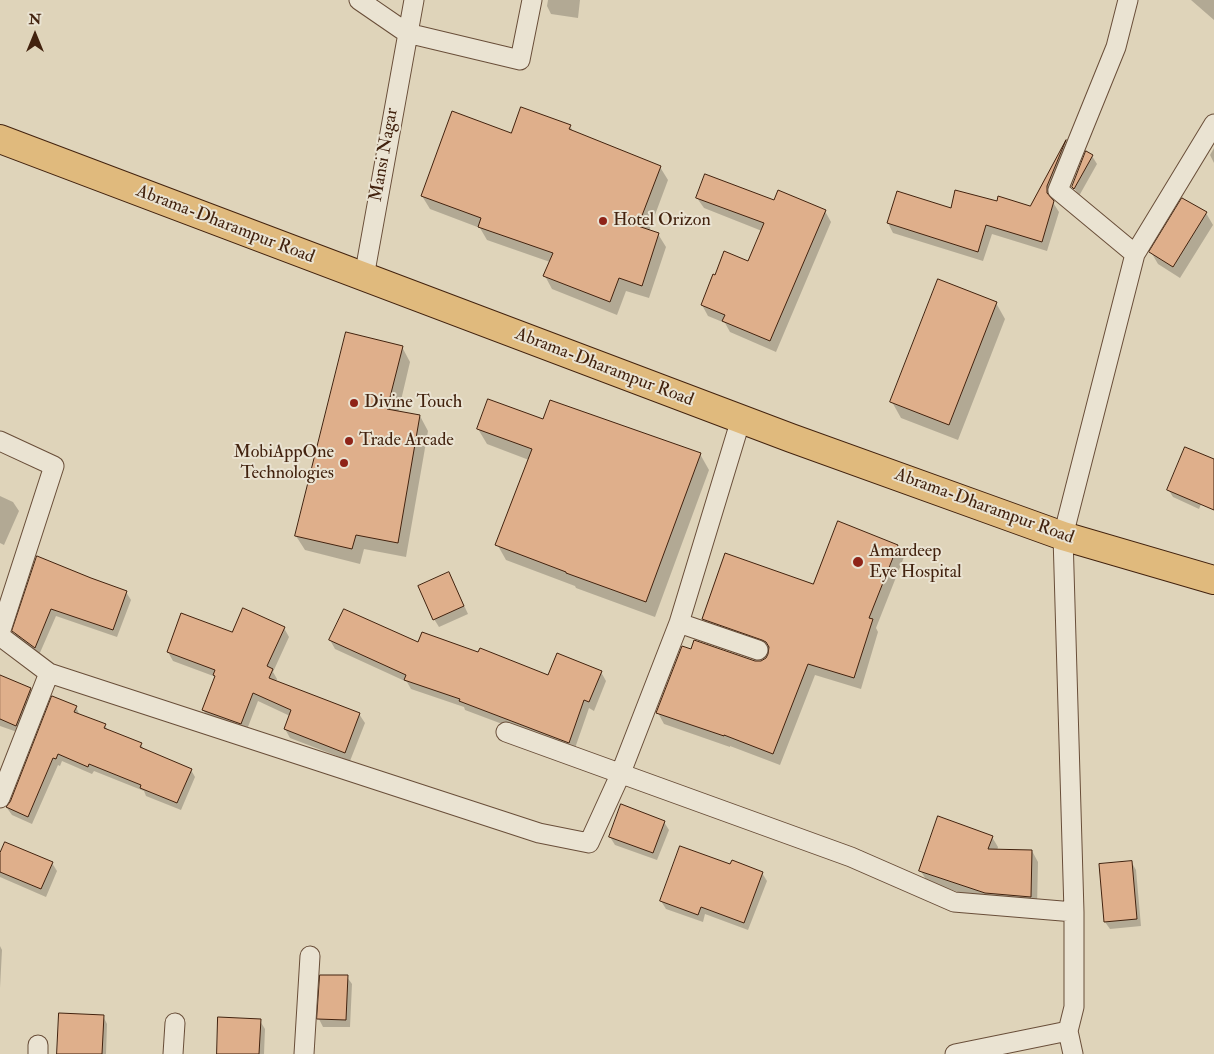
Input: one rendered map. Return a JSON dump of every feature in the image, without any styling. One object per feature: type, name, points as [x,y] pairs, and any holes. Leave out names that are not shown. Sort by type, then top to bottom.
[{"type":"main road","name":"Abrama-Dharampur Road","points":[[0,139],[741,419],[1064,536],[1214,580]]},
{"type":"street","points":[[359,0],[407,33],[520,60],[532,0]]},
{"type":"street","name":"Mansi Nagar","points":[[364,277],[414,0]]},
{"type":"street","points":[[1128,0],[1116,47],[1058,190],[1135,254]]},
{"type":"street","points":[[1073,1054],[1068,1031],[1074,1007],[1074,912],[1064,536],[1135,254],[1214,124]]},
{"type":"street","points":[[0,441],[54,466],[0,635],[49,673],[539,833],[589,843],[620,775],[679,623],[741,419]]},
{"type":"street","points":[[679,623],[758,650]]},
{"type":"street","points":[[0,798],[49,673]]},
{"type":"street","points":[[506,732],[620,775],[851,857],[954,902],[1074,912]]},
{"type":"street","points":[[304,1054],[310,956]]},
{"type":"street","points":[[173,1054],[175,1023]]},
{"type":"street","points":[[955,1054],[1068,1031]]},
{"type":"building","points":[[521,107],[571,125],[569,129],[661,166],[638,226],[659,233],[642,286],[619,278],[610,302],[543,276],[553,253],[478,227],[481,218],[421,196],[452,111],[511,133]]},
{"type":"building","points":[[1066,140],[1047,186],[1047,193],[1054,201],[1042,242],[986,225],[978,252],[887,223],[897,191],[951,208],[955,190],[997,201],[998,196],[1030,206]]},
{"type":"building","points":[[1086,151],[1093,155],[1074,189],[1072,187]]},
{"type":"building","points":[[705,174],[774,200],[778,190],[826,210],[770,341],[722,321],[725,315],[701,305],[724,251],[748,261],[764,223],[696,198]]},
{"type":"building","points":[[1182,198],[1207,212],[1173,267],[1149,252]]},
{"type":"building","points":[[938,279],[997,302],[949,425],[890,402]]},
{"type":"building","name":"Trade Arcade","points":[[346,332],[403,346],[387,409],[420,415],[398,543],[356,535],[352,549],[295,536]]},
{"type":"building","points":[[488,399],[543,419],[550,400],[701,453],[646,602],[495,545],[532,449],[477,429]]},
{"type":"building","points":[[1185,447],[1214,459],[1214,510],[1167,490]]},
{"type":"building","points":[[838,521],[898,545],[869,618],[873,619],[854,678],[808,664],[773,754],[724,735],[656,713],[682,646],[691,649],[694,640],[755,661],[761,661],[768,654],[769,647],[766,642],[702,619],[725,553],[813,584]]},
{"type":"building","points":[[37,556],[127,591],[113,630],[51,609],[35,648],[12,631]]},
{"type":"building","points":[[449,572],[464,606],[433,620],[418,586]]},
{"type":"building","points":[[243,608],[285,627],[267,666],[273,669],[269,678],[360,713],[345,753],[284,729],[291,710],[253,693],[241,724],[202,710],[215,676],[213,675],[215,670],[167,652],[181,613],[232,632]]},
{"type":"building","points":[[344,609],[418,642],[422,632],[478,652],[480,648],[548,675],[557,653],[602,671],[589,702],[584,700],[569,743],[459,701],[460,699],[404,680],[406,675],[329,640]]},
{"type":"building","points":[[0,675],[31,688],[16,726],[0,719]]},
{"type":"building","points":[[52,696],[77,706],[74,712],[106,724],[104,728],[142,743],[140,747],[192,769],[177,803],[140,788],[141,785],[89,764],[88,767],[58,754],[56,759],[53,758],[28,817],[6,807],[10,802]]},
{"type":"building","points":[[621,804],[665,821],[653,853],[609,837]]},
{"type":"building","points":[[938,816],[993,836],[988,849],[1032,850],[1031,897],[985,893],[919,871]]},
{"type":"building","points":[[5,842],[53,862],[41,889],[0,872],[0,853]]},
{"type":"building","points":[[680,846],[730,864],[732,860],[763,872],[744,923],[701,907],[698,915],[660,901]]},
{"type":"building","points":[[1132,861],[1137,919],[1104,922],[1099,864]]},
{"type":"building","points":[[320,975],[348,975],[346,1020],[317,1019]]},
{"type":"building","points":[[59,1013],[104,1015],[102,1054],[57,1054]]},
{"type":"building","points":[[218,1017],[261,1019],[259,1054],[217,1054]]},
{"type":"place","name":"Hotel Orizon","points":[[603,221]]},
{"type":"place","name":"Divine Touch","points":[[354,403]]},
{"type":"place","name":"Trade Arcade","points":[[349,441]]},
{"type":"place","name":"MobiAppOne Technologies","points":[[344,463]]},
{"type":"place","name":"Amardeep Eye Hospital","points":[[858,562]]}]
